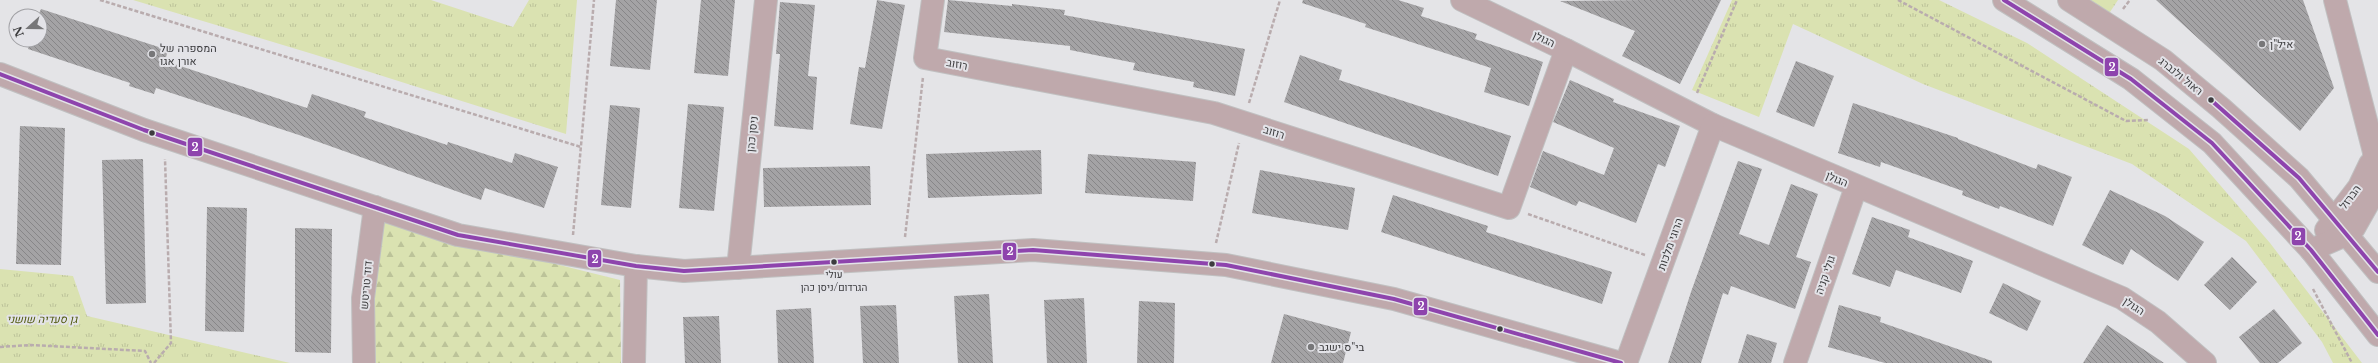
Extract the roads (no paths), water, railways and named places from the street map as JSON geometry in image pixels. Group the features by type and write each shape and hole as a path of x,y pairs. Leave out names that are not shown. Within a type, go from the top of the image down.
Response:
{"street":[{"name":"ניסן כהן","path":"738,268 766,0"},
{"name":"רוזוב","path":"933,0 925,58 1214,113 1509,208 1566,50"},
{"name":"הגולן","path":"1462,0 1566,50 1713,125 1856,187 2122,298 2158,322 2205,363"},
{"path":"2004,0 2131,79 2212,144 2311,250 2378,335"},
{"name":"ראול ולנברג","path":"2069,0 2098,17 2168,65 2299,178 2348,234 2378,272"},
{"name":"הברזל","path":"2311,250 2348,234 2359,222 2371,198 2376,161 2335,0"},
{"path":"0,74 164,136 458,235 636,266 684,271 1033,250 1226,265 1394,299 1621,363"},
{"name":"הרוגי מלכות","path":"1626,363 1713,125"},
{"name":"הברזל","path":"2311,250 2359,187 2376,161"},
{"name":"גולי קניה","path":"1795,363 1856,187"},
{"name":"דוד טריטש","path":"364,363 364,298 375,207"},
{"path":"634,363 636,266"}],"place":[{"name":"איל\"ן","path":"2262,44"},
{"name":"המספרה של אורן אגו","path":"152,54"},
{"name":"עולי הגרדום/ניסן כהן","path":"834,262"},
{"name":"בי\"ס ישגב","path":"1311,347"}],"park label":[{"name":"גן סעדיה שושני","path":"42,319"}]}
